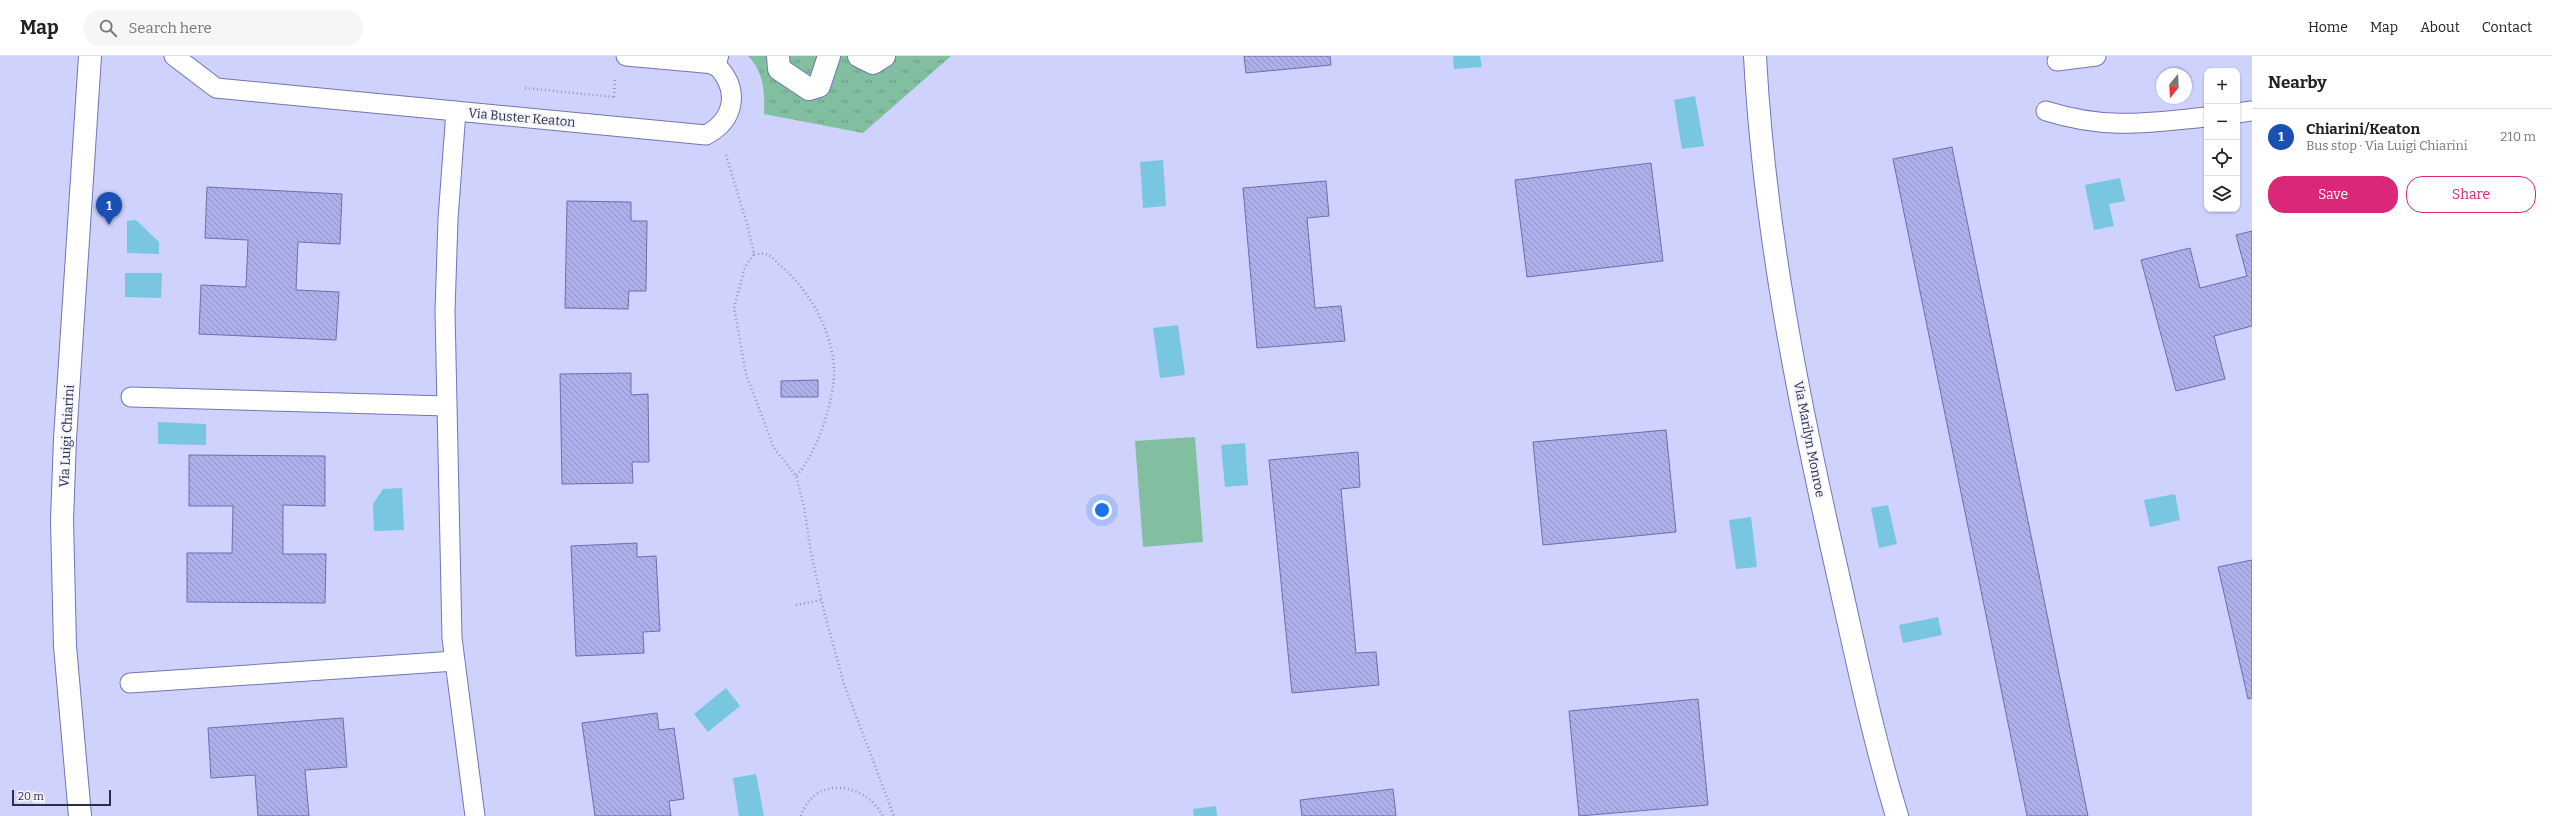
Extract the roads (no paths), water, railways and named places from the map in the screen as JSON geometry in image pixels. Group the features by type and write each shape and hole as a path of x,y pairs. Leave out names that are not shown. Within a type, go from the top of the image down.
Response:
{"street":[{"name":"Via Luigi Chiarini","path":"80,816 65,646 62,520 65,439 90,56"},
{"path":"778,56 779,68 809,89 819,86 829,56"},
{"path":"859,56 873,63 884,56"},
{"name":"Via Marilyn Monroe","path":"1755,56 1763,163 1798,378 1821,498 1856,653 1897,816"}],"lane":[{"name":"Via Buster Keaton","path":"174,56 216,88 706,135 716,130 724,121 732,96 729,81 716,60"},
{"path":"626,56 716,60"},
{"path":"2057,62 2096,56"},
{"path":"456,111 446,264 447,406 452,638 475,816"},
{"path":"2046,111 2070,118 2112,124 2204,117"},
{"path":"2240,113 2252,111"},
{"path":"131,397 447,406"},
{"path":"130,683 455,661"}],"water":[{"path":"1453,56 1480,56 1482,67 1454,69"},
{"path":"1695,96 1704,146 1682,149 1674,100"},
{"path":"1163,160 1166,206 1143,208 1140,162"},
{"path":"2120,178 2125,201 2109,204 2114,226 2094,230 2085,185"},
{"path":"136,220 159,242 159,254 127,253 127,221"},
{"path":"125,273 162,273 161,298 125,297"},
{"path":"1178,325 1185,375 1160,378 1153,328"},
{"path":"158,422 206,424 206,445 158,444"},
{"path":"1245,443 1248,485 1225,487 1221,445"},
{"path":"402,488 404,530 374,531 373,504 383,489"},
{"path":"2175,494 2180,520 2150,527 2144,500"},
{"path":"1888,505 1897,544 1879,548 1871,508"},
{"path":"1751,517 1757,567 1736,569 1729,520"},
{"path":"1938,617 1942,635 1903,643 1899,625"},
{"path":"726,688 740,706 708,732 694,714"},
{"path":"756,774 764,816 739,816 733,778"},
{"path":"1216,806 1217,816 1194,816 1193,809"}],"place":[{"name":"Chiarini/Keaton","path":"109,225"}]}
